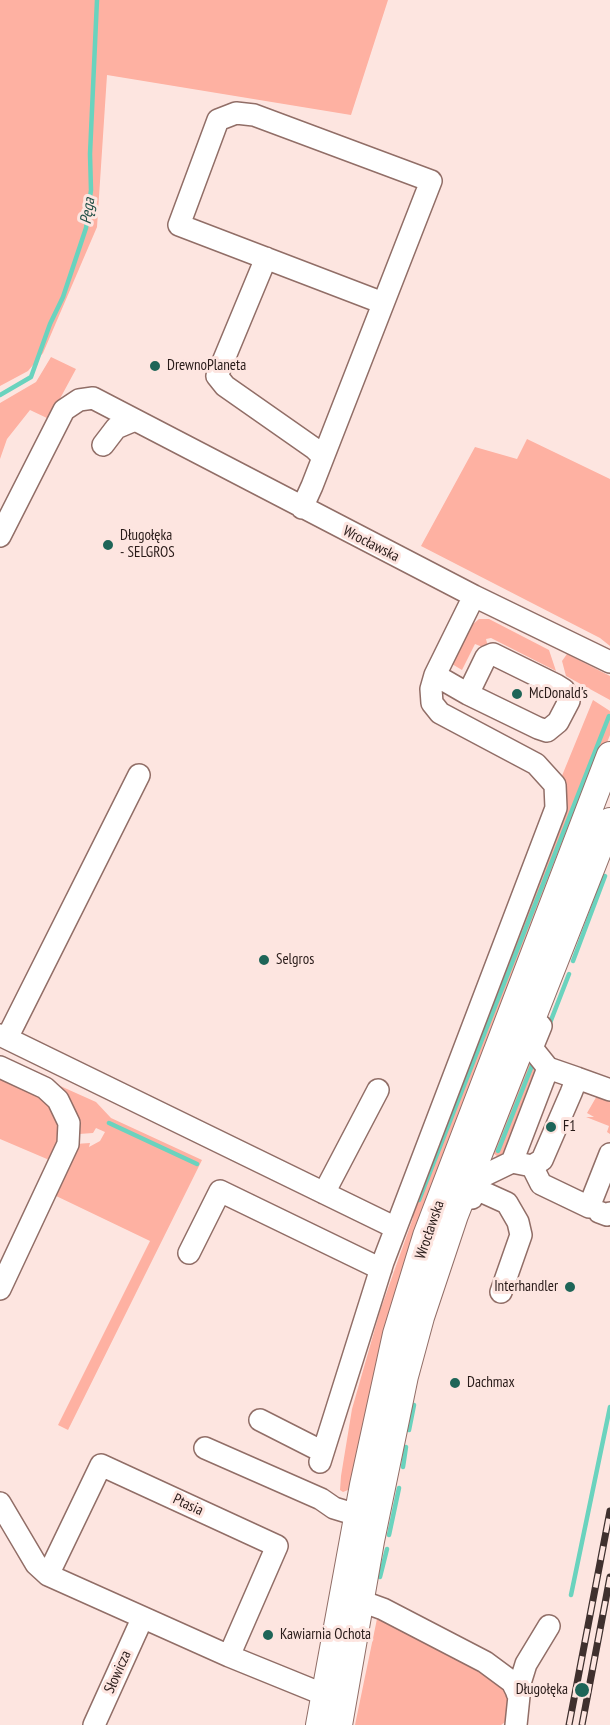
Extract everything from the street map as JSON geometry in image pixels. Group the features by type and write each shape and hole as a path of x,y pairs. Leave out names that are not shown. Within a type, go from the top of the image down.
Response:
{"main road":[{"name":"Wrocławska","path":"319,1725 357,1515 396,1334 426,1236 610,755"},
{"name":"Wrocławska","path":"339,1725 405,1376 421,1317 453,1221 610,821"}],"street":[{"path":"302,508 323,457 431,181 254,114 236,113 218,120 179,225 383,303"},
{"path":"266,258 217,376 225,386 315,448 323,457"},
{"name":"Wrocławska","path":"0,536 68,406 79,400 93,398 474,596 610,662"},
{"path":"104,445 116,428 135,420"},
{"path":"260,1420 322,1457 381,1269 553,818 557,800 555,785 547,774 528,760 440,713 432,703 431,689 435,675 474,596"},
{"path":"468,694 486,657 497,654 564,690 569,701 558,722 542,730 528,760"},
{"path":"435,675 468,694 542,730"},
{"path":"139,775 3,1036 396,1228"},
{"path":"566,937 565,967 532,1048 548,1068 610,1090"},
{"path":"0,1067 45,1088 58,1100 69,1124 68,1144 0,1289"},
{"path":"522,1164 548,1068"},
{"path":"453,1221 466,1212 481,1177 542,1160 577,1078"},
{"path":"324,1193 378,1090"},
{"path":"522,1164 541,1184 599,1211 610,1154"},
{"path":"476,1189 507,1203 518,1222 521,1235 501,1292"},
{"path":"189,1253 220,1191 381,1269"},
{"path":"205,1448 321,1499 334,1508 357,1515"},
{"name":"Ptasia","path":"48,1575 101,1466 277,1546 229,1656"},
{"path":"0,1503 36,1564 48,1575 142,1619 325,1695"},
{"path":"361,1601 485,1662 512,1682 517,1693"},
{"name":"Słowicza","path":"94,1725 142,1619"},
{"path":"516,1725 517,1693 526,1664 549,1626"}],"shaded area":[{"path":"0,0 388,0 351,115 107,75 97,227 43,353 28,371 0,386"},
{"path":"51,357 76,369 49,419 30,410 7,439 0,459 0,403 36,382"},
{"path":"527,439 610,479 610,646 600,638 421,546 475,447 517,459"},
{"path":"479,619 489,619 549,650 556,671 491,638 486,639 488,647 475,644 462,670 452,664 472,625"},
{"path":"567,654 610,676 610,700 566,676 562,661"},
{"path":"593,700 610,711 610,735 533,929 348,1490 343,1492 340,1490 341,1476 352,1409 380,1311 413,1218 410,1209 559,783"},
{"path":"529,1060 538,1070 504,1157 498,1157 491,1151"},
{"path":"0,1074 38,1092 54,1107 62,1137 54,1162 0,1139"},
{"path":"58,1085 96,1102 111,1118 202,1160 68,1430 58,1425 150,1241 52,1194 75,1144 90,1143 89,1147 100,1141 105,1132 96,1128 93,1133 79,1134 75,1131 72,1111"},
{"path":"598,1094 610,1096 610,1134 607,1132 609,1126 586,1117 594,1117 587,1113"},
{"path":"378,1614 496,1677 507,1693 508,1720 501,1725 355,1725"}],"waterway":[{"name":"Pęga","path":"0,395 31,377 50,324 63,297 86,228 91,190 90,154 97,0"},
{"path":"419,1200 609,716"},
{"path":"573,961 605,876"},
{"path":"548,1028 569,974"},
{"path":"498,1151 533,1063"},
{"path":"109,1123 197,1164"},
{"path":"409,1430 414,1405"},
{"path":"571,1595 610,1407"},
{"path":"403,1467 406,1447"},
{"path":"389,1535 399,1488"},
{"path":"380,1577 387,1549"}],"railway":[{"path":"569,1725 610,1511"},
{"path":"582,1725 610,1577"}],"place":[{"name":"DrewnoPlaneta","path":"155,366"},
{"name":"Długołęka - SELGROS","path":"108,545"},
{"name":"McDonald's","path":"517,694"},
{"name":"Selgros","path":"264,960"},
{"name":"F1","path":"551,1127"},
{"name":"Interhandler","path":"570,1287"},
{"name":"Dachmax","path":"455,1383"},
{"name":"Kawiarnia Ochota","path":"268,1635"},
{"name":"Długołęka","path":"582,1690"}]}
